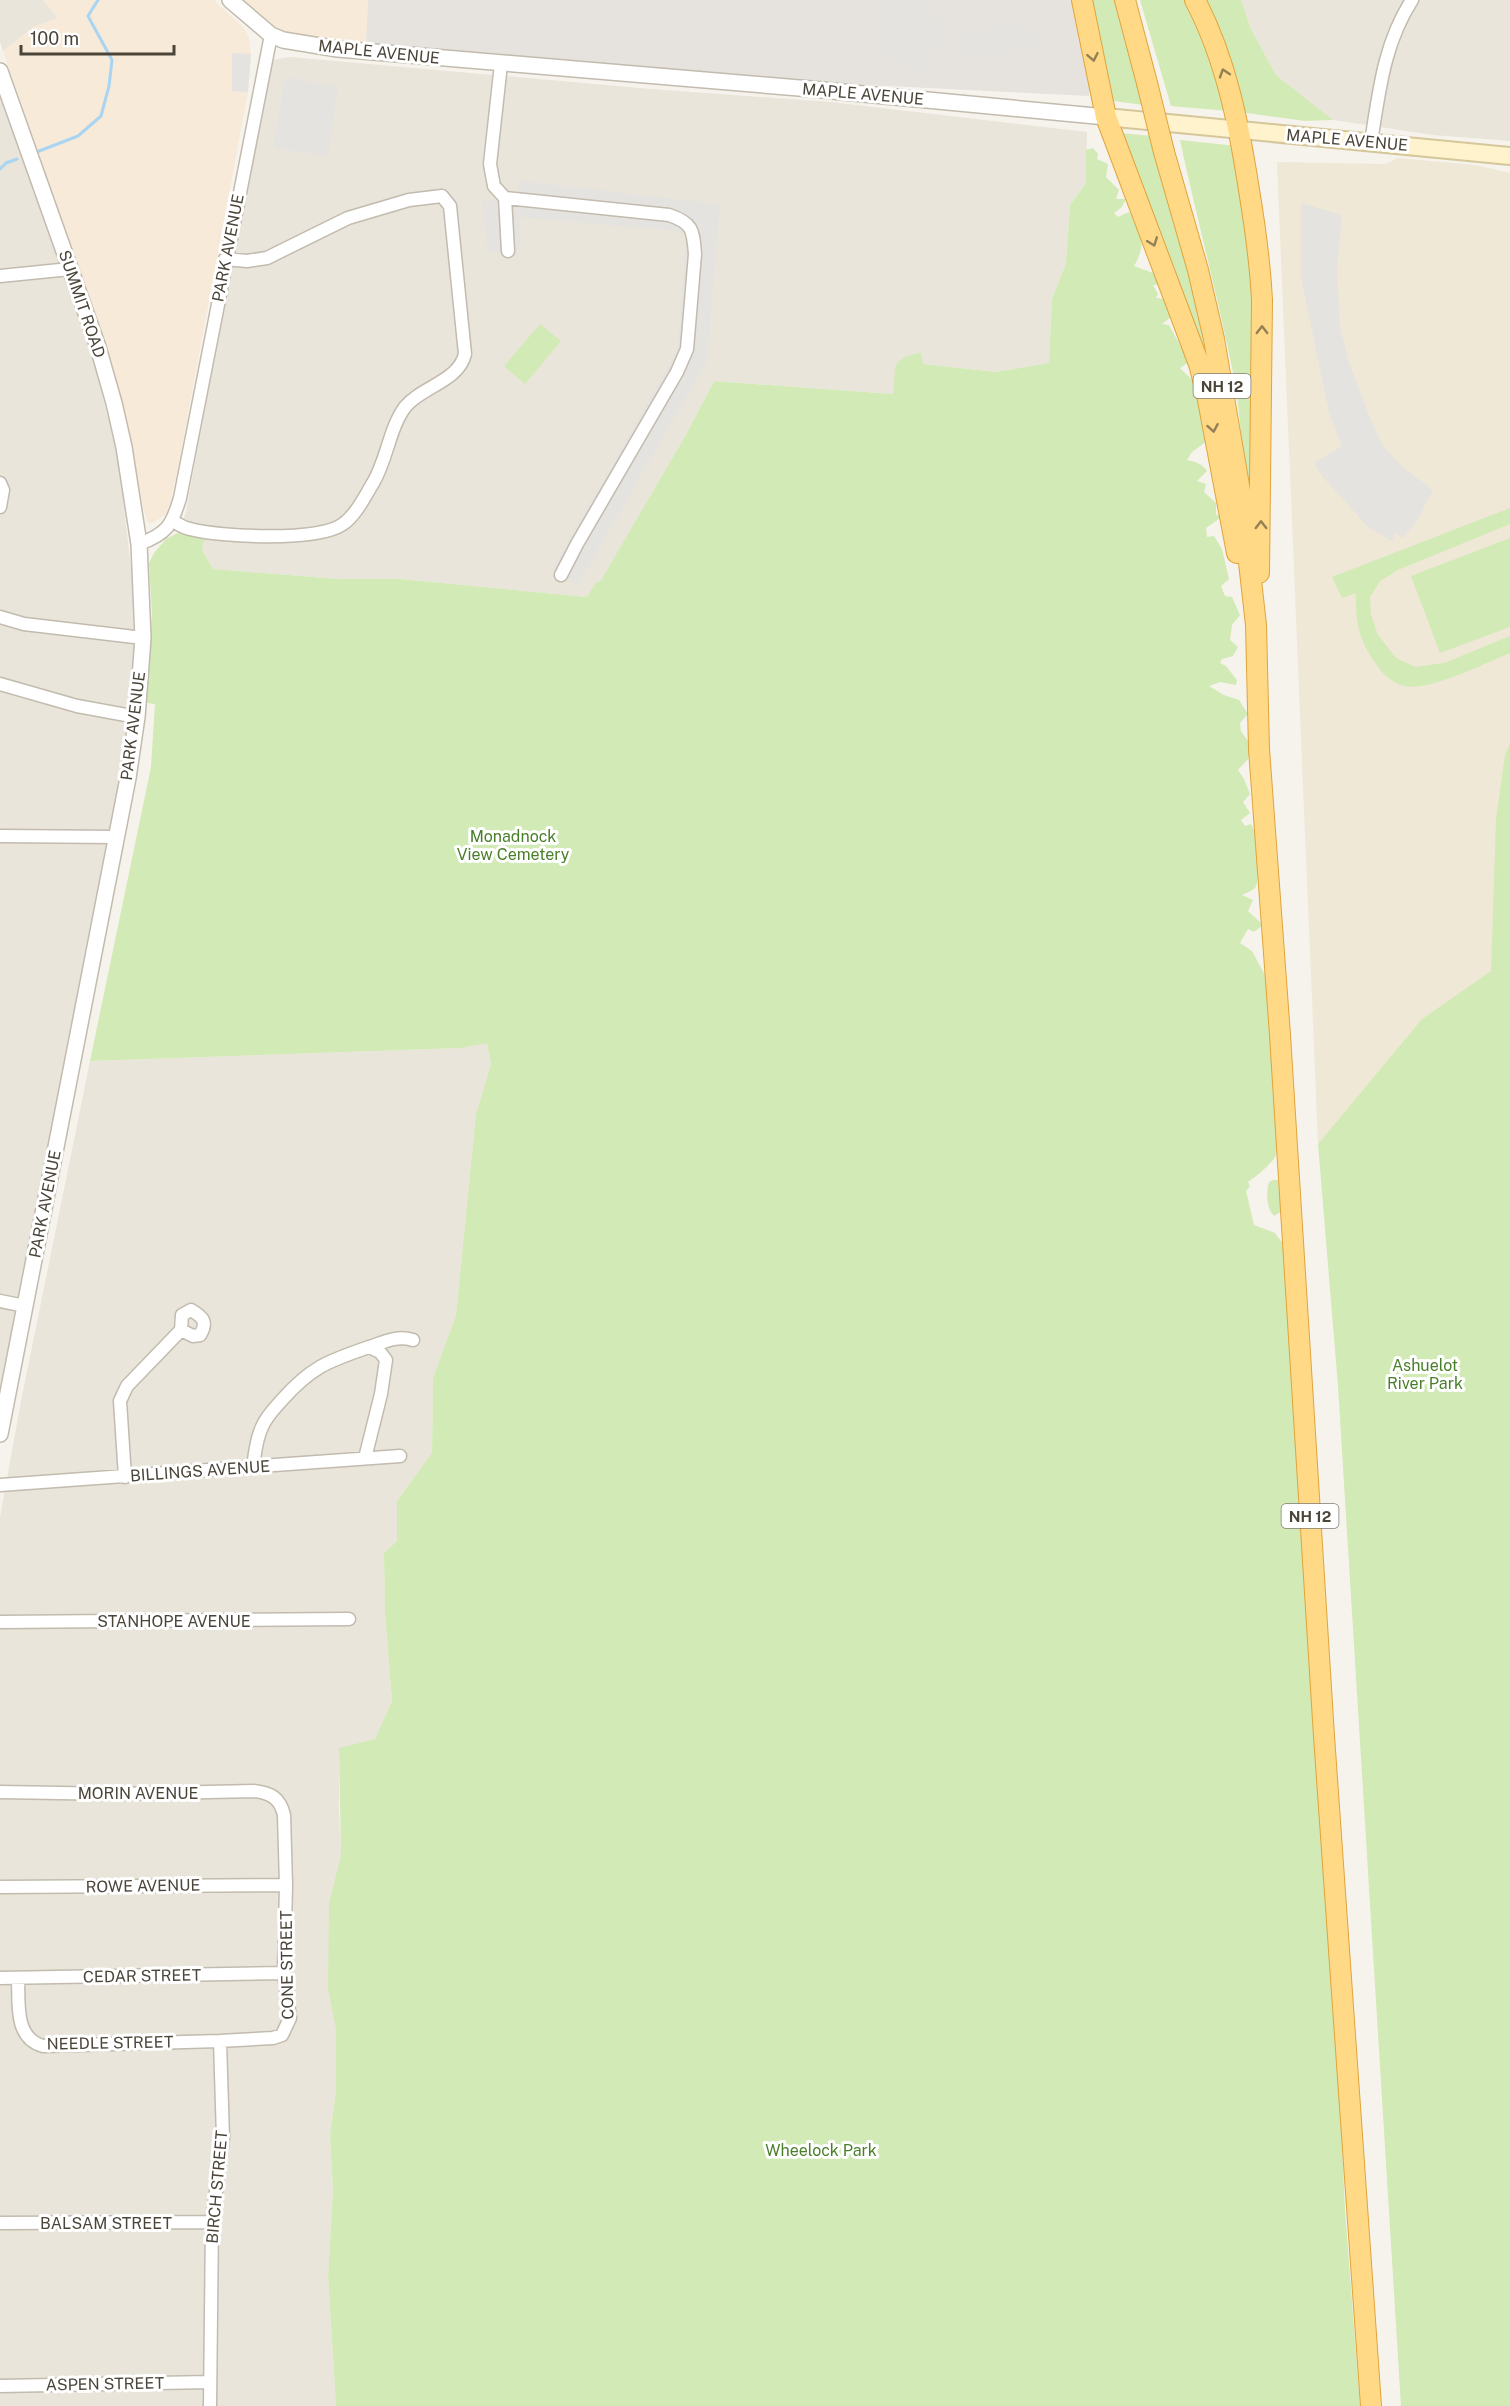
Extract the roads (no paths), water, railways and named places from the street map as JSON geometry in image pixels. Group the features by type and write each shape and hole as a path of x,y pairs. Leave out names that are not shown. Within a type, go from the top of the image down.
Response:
{"highway":[{"path":"1082,0 1106,117 1199,364 1207,395 1230,525 1256,625"},
{"name":"NH 12","path":"1125,0 1164,152 1198,270 1214,339 1241,497 1256,625 1259,749 1371,2406"},
{"path":"1195,0 1216,47 1240,130 1260,262 1262,300 1260,558 1256,625"}],"main road":[{"name":"MAPLE AVENUE","path":"1106,117 1510,156"}],"street":[{"name":"MAPLE AVENUE","path":"230,0 271,35 283,40 339,49 811,89 1106,117"},
{"path":"1371,142 1388,48 1399,21 1412,0"},
{"name":"PARK AVENUE","path":"173,521 180,498 225,259 271,35"},
{"path":"501,64 490,165 494,186 505,198 508,251"},
{"name":"SUMMIT ROAD","path":"0,71 98,347 124,447 139,544"},
{"path":"139,544 165,531 173,521 188,529 275,537 334,529 343,524 359,505 379,472 402,411 418,395 460,367 465,354 450,207 442,196 409,200 348,218 267,258 247,261 225,259"},
{"path":"505,198 669,215 687,224 691,228 694,239 696,254 687,349 677,372 561,575"},
{"path":"0,276 70,269"},
{"path":"0,483 3,490 0,507"},
{"name":"PARK AVENUE","path":"0,1434 117,837 137,717 143,638 139,544"},
{"path":"0,617 24,624 143,638"},
{"path":"0,684 77,706 137,717"},
{"path":"0,836 117,837"},
{"path":"0,1301 25,1305"},
{"path":"125,1477 120,1401 128,1386 181,1330"},
{"path":"253,1467 262,1425 310,1371 346,1353 389,1339 404,1337 413,1340"},
{"path":"364,1458 379,1402 386,1360 380,1352 369,1347"},
{"name":"BILLINGS AVENUE","path":"0,1485 400,1456"},
{"name":"STANHOPE AVENUE","path":"0,1622 349,1619"},
{"name":"MORIN AVENUE","path":"0,1792 118,1794 254,1791 275,1797"},
{"name":"CONE STREET","path":"220,2041 273,2038 282,2035 290,2019 284,1973 286,1885 284,1815 281,1804 275,1797"},
{"name":"ROWE AVENUE","path":"0,1887 286,1885"},
{"name":"CEDAR STREET","path":"0,1978 284,1973"},
{"name":"NEEDLE STREET","path":"18,1978 23,2031 34,2043 43,2046 220,2041"},
{"name":"BIRCH STREET","path":"210,2406 212,2222 223,2138 220,2041"},
{"name":"BALSAM STREET","path":"0,2223 212,2222"},
{"name":"ASPEN STREET","path":"0,2386 210,2382"}],"waterway":[{"path":"34,153 78,136 101,116 109,86 112,60 88,16 98,0"},
{"path":"0,169 6,163 17,159"}],"park label":[{"name":"Monadnock View Cemetery","path":"513,845"},
{"name":"Ashuelot River Park","path":"1425,1374"},
{"name":"Wheelock Park","path":"821,2150"}]}
